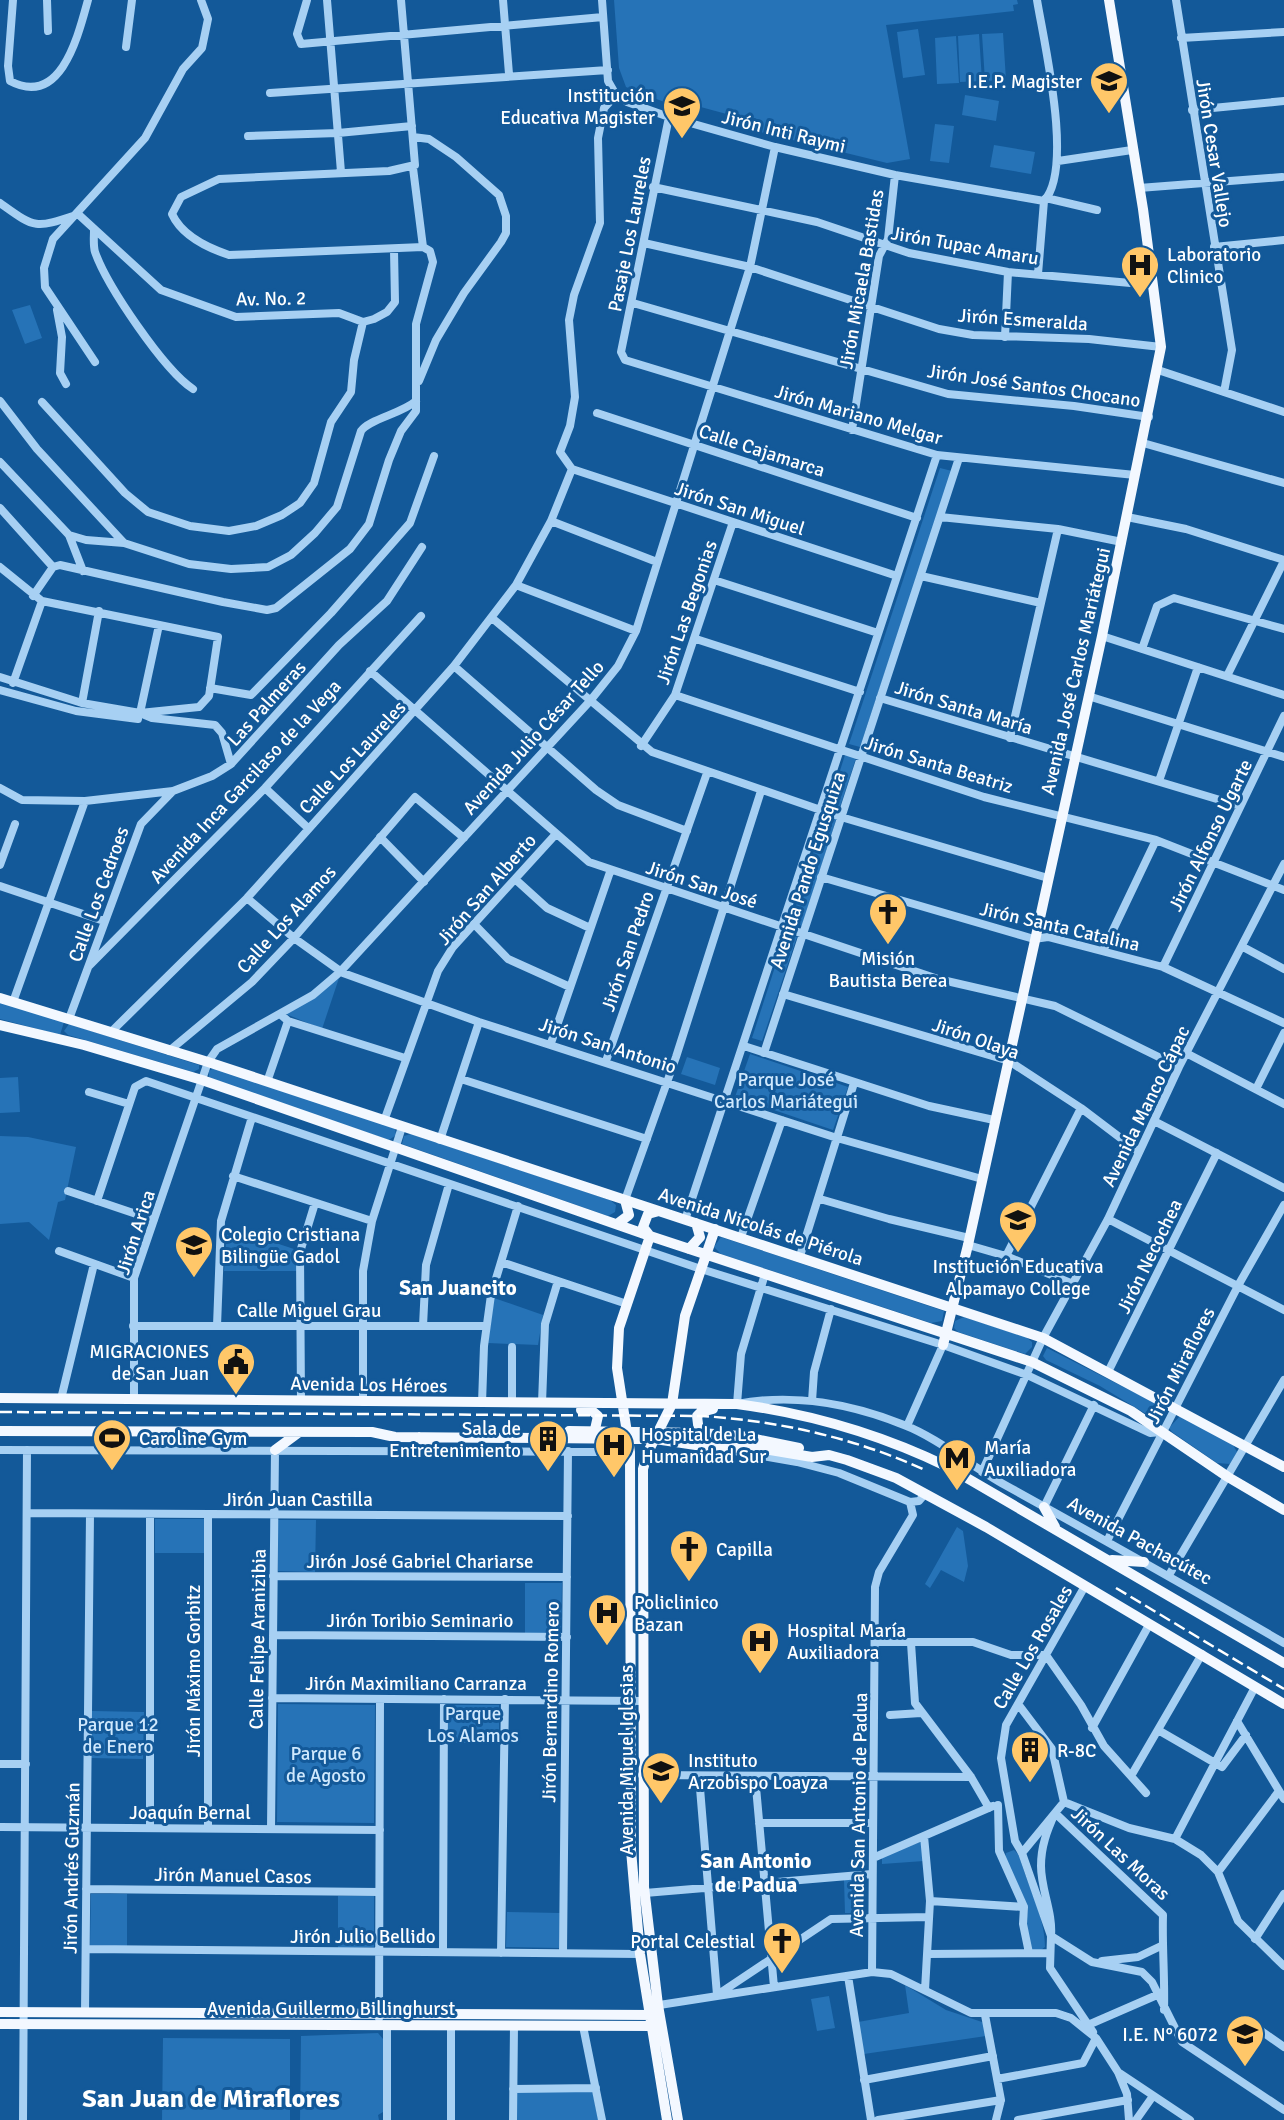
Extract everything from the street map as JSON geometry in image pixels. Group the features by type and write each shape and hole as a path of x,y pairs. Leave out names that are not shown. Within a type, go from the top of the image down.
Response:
{"main road":[{"name":"Avenida José Carlos Mariátegui","path":"943,1345 1023,998 1073,756 1149,417 1161,347 1109,0"},
{"name":"Avenida Nicolás de Piérola","path":"0,998 208,1062 1043,1338 1284,1467"},
{"path":"0,1025 74,1042 202,1080 650,1236 1032,1362 1098,1393 1164,1431 1227,1477 1284,1510"},
{"path":"617,1224 629,1215 625,1200"},
{"name":"Avenida Miguel Iglesias","path":"659,1211 648,1214 644,1220 643,1227 650,1236 620,1328 617,1367 630,1452 630,1836 640,1954 678,2120"},
{"path":"689,1249 700,1237 696,1223"},
{"name":"Avenida Miguel Iglesias","path":"667,2120 645,1893 642,1775 643,1469 669,1404 685,1316 715,1229"},
{"name":"Avenida Los Héroes","path":"0,1398 735,1404 809,1415 849,1426 931,1459"},
{"path":"542,1403 554,1409 595,1411 598,1422 593,1438"},
{"path":"627,1433 630,1413 662,1410 669,1404"},
{"path":"701,1446 697,1429 698,1414 735,1404"},
{"path":"0,1431 569,1431 741,1436 829,1455 896,1478 1284,1704"},
{"path":"372,1432 419,1437 593,1438 627,1433 723,1449 751,1447 812,1457 829,1455"},
{"path":"275,1450 298,1433"},
{"path":"419,1437 433,1451"},
{"name":"Avenida Pachacútec","path":"931,1459 1055,1527 1284,1662"},
{"path":"1044,1507 1055,1527"},
{"path":"630,1513 635,1508 643,1513"},
{"path":"1109,1560 1144,1562"},
{"path":"629,1627 644,1627"},
{"name":"Avenida Guillermo Billinghurst","path":"0,2012 25,2018 382,2022 655,2016"},
{"name":"Avenida Guillermo Billinghurst","path":"0,2024 25,2018 85,2013 451,2026 583,2026 655,2016"}],"street":[{"path":"13,0 8,66 10,81 22,87 48,84 58,75 77,39 88,0"},
{"path":"47,0 48,31"},
{"path":"126,47 132,0"},
{"path":"95,362 45,287 46,261 53,239 145,138 183,69 202,47 208,19 201,0"},
{"path":"307,0 297,34 302,44 603,17"},
{"path":"327,0 341,172"},
{"path":"401,0 423,247"},
{"path":"503,0 509,74"},
{"path":"572,470 560,452 570,426 575,397 569,320 574,295 600,223 598,138 604,108 617,95 611,88 608,70 602,0"},
{"path":"1037,0 1058,138 1058,161 1051,191 1045,200 1038,274"},
{"name":"Jirón Cesar Vallejo","path":"1176,0 1232,349 1224,392"},
{"path":"1181,38 1284,32"},
{"path":"270,93 509,74 608,70"},
{"name":"Jirón Inti Raymi","path":"617,95 669,117 775,147 895,175 1097,210"},
{"path":"1192,110 1284,101"},
{"name":"Pasaje Los Laureles","path":"622,357 653,187 669,117"},
{"path":"248,136 338,133 412,126"},
{"path":"413,138 429,138 456,157 499,195 506,216 506,233 464,293 436,340 418,384"},
{"name":"Avenida Julio César Tello","path":"208,1062 217,1049 313,995 340,972 590,701 618,666 636,631 693,444 732,329 764,210 775,147"},
{"path":"1058,161 1132,150"},
{"path":"33,596 54,567 60,565 267,610 276,608 349,549 369,524 401,431 416,411 416,324 433,262 430,251 423,247 229,255 212,250 183,230 172,214 181,197 219,179 414,165"},
{"name":"Jirón Micaela Bastidas","path":"852,430 879,256 888,239 895,175"},
{"path":"1139,188 1282,177"},
{"name":"Jirón Tupac Amaru","path":"653,187 817,222 884,247 1008,272 1153,285"},
{"path":"0,203 32,225 48,224 78,214"},
{"name":"Av. No. 2","path":"78,214 161,290 224,314 339,313 363,322"},
{"path":"94,230 94,250 141,330 175,375 193,389"},
{"path":"1214,247 1284,240"},
{"name":"Jirón Esmeralda","path":"644,243 750,267 939,329 1005,337 1089,339 1161,347"},
{"path":"42,402 108,476 148,512 190,526 229,531 256,526 282,515 300,503 314,483 331,422 351,392 354,360 363,322 387,312 395,302 394,250"},
{"path":"1005,337 1008,272"},
{"name":"Jirón José Santos Chocano","path":"633,303 732,329 861,371 948,394 1074,406 1149,417"},
{"path":"55,304 62,337 60,373 66,384"},
{"name":"Jirón Mariano Melgar","path":"622,357 937,455 1135,475"},
{"path":"1158,370 1284,412"},
{"path":"0,401 37,449 124,543"},
{"path":"69,535 86,540 124,543 189,564 248,570 268,567 291,555 316,533 337,507 364,426 400,414 416,401"},
{"name":"Calle Cajamarca","path":"597,413 917,518"},
{"path":"1143,443 1284,483"},
{"name":"Avenida Pando Egusquiza","path":"685,1220 937,455"},
{"path":"210,688 244,696 251,695 312,632 386,554 410,523 434,456"},
{"name":"Avenida Pando Egusquiza","path":"764,1053 959,458"},
{"path":"0,462 69,535 83,570"},
{"name":"Jirón San Miguel","path":"572,470 897,576"},
{"name":"Calle Los Laureles","path":"111,1032 247,898 456,668 516,585 551,521 572,470"},
{"path":"0,508 54,567"},
{"path":"940,517 1058,529 1122,542"},
{"path":"1127,517 1186,529 1284,561 1227,676"},
{"path":"551,521 657,562"},
{"name":"Jirón Las Begonias","path":"641,746 675,695 696,639 733,522"},
{"path":"1010,738 1058,529"},
{"name":"Las Palmeras","path":"0,788 22,800 85,801 173,791 212,776 231,764 339,645 387,601 422,547"},
{"path":"0,690 76,711 139,716 199,707 207,702 218,637 42,601 2,573"},
{"path":"920,576 1041,603"},
{"path":"714,580 878,633"},
{"path":"516,585 636,631"},
{"path":"1142,649 1157,606 1174,598 1284,629"},
{"path":"13,683 42,601"},
{"path":"82,703 99,611"},
{"name":"Avenida Inca Garcilaso de la Vega","path":"89,966 265,788 421,616"},
{"path":"492,618 641,746 707,773 841,817 1048,878"},
{"path":"139,716 159,625"},
{"path":"1102,636 1284,695"},
{"path":"696,639 860,692"},
{"path":"1159,781 1198,667"},
{"path":"456,668 596,790 618,805 687,831"},
{"name":"Jirón San José","path":"370,671 589,862 610,872 939,979 1055,1006 1179,1067"},
{"path":"0,677 82,703 139,716 215,725 222,733 231,764"},
{"name":"Jirón Santa Beatriz","path":"675,695 984,797 1156,839 1284,890"},
{"path":"1088,696 1284,757"},
{"name":"Jirón Santa María","path":"880,698 1240,806"},
{"name":"Jirón Alfonso Ugarte","path":"1163,967 1284,716"},
{"name":"Jirón San Pedro","path":"606,1061 707,773"},
{"path":"265,788 308,828"},
{"name":"Calle Los Cedroes","path":"69,1019 141,824 173,791"},
{"path":"625,1200 668,1081 761,791"},
{"name":"Calle Los Alamos","path":"169,1051 251,982 294,938 415,797 464,838"},
{"path":"13,1002 85,801"},
{"path":"0,865 15,824"},
{"name":"Jirón San Alberto","path":"384,1121 438,971 453,947 555,835"},
{"path":"380,838 424,882"},
{"path":"1103,951 1156,839"},
{"name":"Avenida Manco Cápac","path":"982,1472 1043,1338 1108,1219 1179,1067 1284,864"},
{"path":"576,970 610,872"},
{"path":"551,1043 610,872"},
{"name":"Jirón Santa Catalina","path":"821,877 1034,939 1048,937 1163,967 1284,1023"},
{"path":"515,878 547,908 590,928"},
{"path":"0,886 104,920"},
{"name":"Jirón San Antonio","path":"247,898 340,972 479,1021 837,1138 982,1179"},
{"path":"474,924 508,959 570,987"},
{"path":"1243,947 1284,969"},
{"name":"Jirón Olaya","path":"783,994 1009,1061 1081,1108 1139,1152"},
{"path":"281,1014 288,1021 405,1058"},
{"path":"267,1082 288,1021"},
{"path":"440,1140 479,1021"},
{"path":"1255,1089 1284,1033"},
{"path":"744,1046 929,1106 994,1120"},
{"path":"1186,1053 1284,1104"},
{"path":"202,1080 208,1062"},
{"path":"461,1079 647,1139"},
{"name":"Jirón Arica","path":"134,1400 134,1278 202,1080"},
{"path":"97,1201 135,1087 146,1081 701,1269 943,1345 1027,1375 1150,1433 1164,1431"},
{"path":"800,1256 820,1199 854,1083"},
{"path":"89,1092 129,1104"},
{"path":"1006,1256 1081,1108"},
{"path":"217,1326 220,1226 252,1117"},
{"path":"741,1237 782,1120"},
{"path":"1154,1121 1284,1188"},
{"path":"363,1402 363,1271 372,1221 402,1127"},
{"name":"Jirón Necochea","path":"1108,1372 1217,1153"},
{"path":"233,1177 372,1221"},
{"path":"423,1326 426,1265 449,1184"},
{"path":"68,1191 154,1220"},
{"path":"820,1199 969,1241 1073,1283"},
{"path":"301,1401 300,1252 315,1203"},
{"name":"Jirón Miraflores","path":"1107,1541 1239,1284 1284,1205"},
{"path":"482,1403 486,1326 518,1206"},
{"path":"1108,1219 1171,1248 1284,1310"},
{"path":"59,1251 134,1278"},
{"path":"501,1262 627,1304"},
{"path":"61,1399 94,1264"},
{"path":"735,1404 741,1354 765,1274"},
{"path":"542,1403 545,1324 558,1281"},
{"path":"813,1401 814,1372 831,1309"},
{"name":"Calle Miguel Grau","path":"132,1326 486,1326"},
{"path":"907,1426 943,1345"},
{"path":"512,1347 512,1403"},
{"path":"1169,1575 1284,1380"},
{"name":"Avenida Los Héroes","path":"735,1404 770,1399 813,1401 856,1409 907,1426"},
{"path":"1044,1507 1094,1405"},
{"name":"Avenida Pachacútec","path":"907,1426 982,1472 1169,1575 1284,1643"},
{"path":"723,1449 797,1461 839,1473 910,1502 919,1501 926,1494"},
{"path":"0,1450 630,1452"},
{"path":"23,2120 27,1450"},
{"name":"Calle Felipe Aranizibia","path":"271,1829 275,1450"},
{"name":"Jirón Bernardino Romero","path":"564,1953 568,1451"},
{"name":"Avenida San Antonio de Padua","path":"872,1972 876,1577 913,1515 910,1502"},
{"name":"Jirón Juan Castilla","path":"27,1513 568,1516"},
{"name":"Jirón Andrés Guzmán","path":"85,2013 90,1514"},
{"path":"150,1514 150,1828"},
{"name":"Jirón Máximo Gorbitz","path":"208,1514 208,1828"},
{"name":"Jirón José Gabriel Chariarse","path":"273,1576 567,1577"},
{"name":"Calle Los Rosales","path":"1085,1586 1006,1725 1000,1758 1010,1801 1015,1841 1022,1853 1051,1936 1050,1968 1118,2072"},
{"path":"1092,1728 1149,1625"},
{"name":"Jirón Toribio Seminario","path":"273,1634 567,1637"},
{"path":"875,1642 973,1642 1011,1654 1046,1656 1081,1704 1092,1728 1146,1793"},
{"path":"911,1643 912,1693 921,1713 971,1777 989,1808"},
{"path":"1131,1776 1202,1654"},
{"path":"1175,1839 1255,1687"},
{"name":"Jirón Maximiliano Carranza","path":"272,1698 643,1701"},
{"path":"380,1699 379,1952 387,2120"},
{"path":"443,1699 443,1952"},
{"path":"501,1952 505,1699"},
{"path":"1018,1704 1052,1749 1064,1802"},
{"path":"891,1715 921,1713"},
{"path":"1219,1872 1281,1795 1237,1721"},
{"path":"1158,1730 1222,1767 1246,1735"},
{"path":"0,1764 26,1764"},
{"path":"642,1775 971,1777"},
{"path":"699,1776 717,1995"},
{"path":"755,1776 774,1987"},
{"path":"873,1858 1010,1801"},
{"path":"1022,1853 1064,1802"},
{"path":"1064,1802 1129,1828 1175,1839 1219,1872 1238,1921 1284,1966"},
{"path":"998,1805 999,1851 1024,1907 1023,1924 1029,1953"},
{"path":"1055,1813 1043,1840 1041,1868 1052,1923 1051,1936 1092,1962 1142,1972 1152,1982 1182,2042 1284,2111 1279,2120"},
{"name":"Jirón Las Moras","path":"1055,1813 1163,1915 1161,1947 1166,1979 1164,2010"},
{"path":"759,1823 873,1824"},
{"name":"Joaquín Bernal","path":"0,1827 380,1830"},
{"path":"924,1836 930,1900 925,1990"},
{"path":"645,1893 872,1874"},
{"name":"Jirón Manuel Casos","path":"86,1889 379,1892"},
{"path":"1255,1939 1284,1894"},
{"path":"930,1900 1024,1907"},
{"path":"717,1995 831,1919 872,1916 929,1917"},
{"path":"1092,1962 1138,1957 1161,1947"},
{"name":"Jirón Julio Bellido","path":"86,1949 640,1954"},
{"path":"928,1954 1049,1953"},
{"path":"655,2016 717,1995 872,1972 891,1974 971,2013 1056,2013 1071,2018 1096,2038 1083,2063 997,2079"},
{"path":"848,1976 871,2120"},
{"path":"1088,2025 1157,1995"},
{"path":"985,2015 1001,2100 996,2120"},
{"path":"1250,2023 1284,2047"},
{"path":"451,2026 451,2120"},
{"path":"513,2120 514,2026"},
{"path":"583,2026 602,2120"},
{"path":"864,2080 993,2056"},
{"path":"1118,2072 1190,2120"},
{"path":"1118,2072 1128,2100 1129,2120"},
{"path":"513,2089 596,2088"},
{"path":"1136,2120 1153,2096"},
{"path":"878,2120 1001,2100"},
{"path":"1018,2120 1128,2100"}],"green space":[{"path":"614,0 1017,0 1018,4 1013,5 1014,11 886,25 910,159 887,163 748,129 745,119 697,106 687,111 626,87 619,68"},
{"path":"918,29 925,75 903,78 897,32"},
{"path":"1003,33 1006,80 985,81 982,34"},
{"path":"979,34 982,81 960,82 958,36"},
{"path":"956,36 959,83 937,84 935,38"},
{"path":"965,95 999,101 996,121 962,115"},
{"path":"935,124 954,126 949,163 930,161"},
{"path":"994,145 1035,152 1031,174 990,167"},
{"path":"30,305 42,338 25,344 12,310"},
{"path":"940,468 952,471 860,747 849,744"},
{"path":"845,755 856,758 840,807 829,805"},
{"path":"826,814 837,817 802,926 791,921"},
{"path":"786,933 797,937 762,1041 752,1038"},
{"path":"340,975 322,1029 286,1014"},
{"path":"0,1001 64,1022 60,1035 0,1019"},
{"path":"69,1024 199,1065 199,1069 193,1072 68,1035 64,1031"},
{"name":"Parque José Carlos Mariátegui","path":"750,1054 848,1087 833,1130 735,1097"},
{"path":"687,1057 720,1068 715,1085 681,1074"},
{"path":"214,1068 395,1128 396,1135 389,1140 209,1079 209,1071"},
{"path":"18,1077 20,1112 0,1113 0,1078"},
{"path":"411,1134 610,1200 616,1205 615,1212 608,1216 402,1144 404,1136"},
{"path":"0,1136 28,1137 76,1147 65,1200 58,1202 49,1240 29,1222 0,1224"},
{"path":"227,1227 297,1250 297,1271 224,1271"},
{"path":"721,1237 944,1311 942,1321 931,1323 721,1254 714,1247"},
{"path":"494,1298 543,1315 538,1345 488,1343"},
{"path":"964,1317 1026,1337 1032,1342 1032,1347 1025,1354 958,1332 954,1328 955,1321"},
{"path":"1047,1348 1161,1406 1166,1414 1156,1420 1100,1386 1046,1360 1043,1356"},
{"path":"1180,1416 1232,1443 1237,1452 1230,1464 1217,1463 1172,1432 1169,1428"},
{"path":"155,1519 204,1519 204,1553 155,1553"},
{"path":"278,1520 316,1520 315,1572 278,1571"},
{"path":"957,1527 963,1531 968,1566 964,1582 941,1570 930,1588 925,1584"},
{"path":"525,1583 562,1583 561,1634 525,1634"},
{"name":"Parque 6 de Agosto","path":"278,1704 375,1705 374,1823 277,1822"},
{"name":"Parque Los Alamos","path":"448,1705 499,1705 499,1743 447,1743"},
{"name":"Parque 12 de Enero","path":"92,1711 144,1712 143,1759 91,1758"},
{"path":"923,1841 924,1861 882,1864 882,1856"},
{"path":"1014,1850 1019,1855 1042,1923 1045,1947 1041,1950 1031,1950 1025,1927 1028,1910 1005,1858 1006,1853"},
{"path":"844,1880 863,1880 864,1913 845,1913"},
{"path":"91,1894 127,1894 127,1946 90,1946"},
{"path":"338,1896 374,1896 374,1947 338,1948"},
{"path":"507,1912 560,1913 559,1948 506,1947"},
{"path":"905,1985 946,2010 985,2023 986,2036 864,2054 858,2022 909,2013"},
{"path":"829,1996 835,2028 817,2031 811,1999"},
{"path":"378,2033 383,2039 383,2112 378,2115 379,2120 300,2120 301,2036"},
{"path":"163,2038 290,2039 290,2120 162,2120"},
{"path":"592,2089 598,2120 515,2120 516,2091"}],"railway":[{"path":"0,1412 702,1416 760,1422 817,1433 873,1449 927,1471"},
{"path":"1116,1588 1284,1689"}],"place":[{"name":"I.E.P. Magister","path":"1109,115"},
{"name":"Institución Educativa Magister","path":"682,140"},
{"name":"Laboratorio Clinico","path":"1140,299"},
{"name":"Misión Bautista Berea","path":"888,946"},
{"name":"Institución Educativa Alpamayo College","path":"1018,1254"},
{"name":"Colegio Cristiana Bilingüe Gadol","path":"194,1279"},
{"name":"MIGRACIONES de San Juan","path":"236,1396"},
{"name":"Caroline Gym","path":"112,1472"},
{"name":"Sala de Entretenimiento","path":"548,1473"},
{"name":"Hospital de La Humanidad Sur","path":"614,1479"},
{"name":"María Auxiliadora","path":"957,1492"},
{"name":"Capilla","path":"689,1583"},
{"name":"Policlinico Bazan","path":"607,1647"},
{"name":"Hospital María Auxiliadora","path":"760,1675"},
{"name":"R-8C","path":"1030,1784"},
{"name":"Instituto Arzobispo Loayza","path":"661,1805"},
{"name":"Portal Celestial","path":"782,1975"},
{"name":"I.E. N° 6072","path":"1245,2068"}],"district":[{"name":"San Juancito","path":"458,1288"},
{"name":"San Antonio de Padua","path":"756,1873"},
{"name":"San Juan de Miraflores","path":"211,2098"}]}
